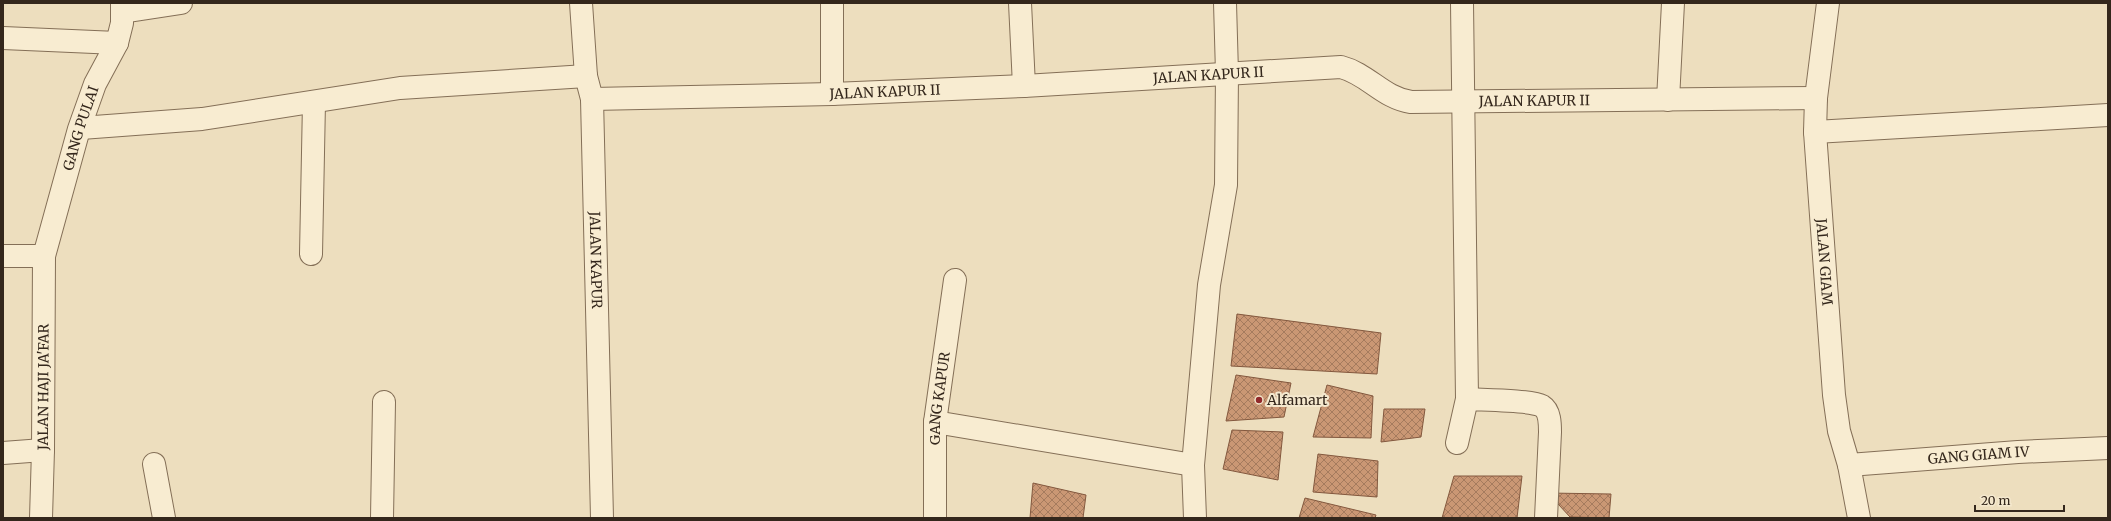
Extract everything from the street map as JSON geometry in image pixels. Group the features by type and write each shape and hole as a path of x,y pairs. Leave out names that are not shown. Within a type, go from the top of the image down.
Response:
{"street":[{"path":"122,7 181,3"},
{"name":"JALAN KAPUR","path":"581,3 586,76 592,99 602,518"},
{"path":"832,3 832,94"},
{"path":"1020,3 1024,86"},
{"path":"1195,518 1193,465 1208,285 1226,185 1227,73 1225,3"},
{"path":"1457,442 1467,399 1462,3"},
{"path":"1668,100 1673,3"},
{"name":"JALAN GIAM","path":"1828,3 1816,98 1815,132 1834,395 1840,431 1849,465 1859,518"},
{"name":"GANG PULAI","path":"44,256 95,84 117,43 122,23 122,7"},
{"path":"3,38 117,43"},
{"name":"JALAN KAPUR II","path":"592,99 832,94 1024,86 1341,67 1358,73 1385,93 1400,100 1464,102 1816,98"},
{"path":"81,128 202,119 400,88 586,76"},
{"path":"311,254 314,102"},
{"path":"1815,132 2108,115"},
{"path":"3,256 44,256"},
{"name":"JALAN HAJI JA'FAR","path":"41,518 43,450 44,256"},
{"name":"GANG KAPUR","path":"934,518 936,422 956,280"},
{"path":"1467,399 1521,403 1541,406 1546,410 1550,428 1546,518"},
{"path":"382,518 384,402"},
{"path":"936,422 1193,465"},
{"name":"GANG GIAM IV","path":"1849,465 2018,452 2108,448"},
{"path":"3,453 43,450"},
{"path":"154,464 164,518"}],"building":[{"path":"1237,314 1381,333 1377,374 1231,366"},
{"name":"Alfamart","path":"1236,375 1291,383 1284,417 1226,421"},
{"path":"1327,385 1373,396 1371,438 1313,437"},
{"path":"1384,409 1425,409 1421,437 1381,442"},
{"path":"1232,430 1283,432 1278,480 1223,469"},
{"path":"1318,454 1378,461 1377,497 1313,492"},
{"path":"1454,476 1522,476 1517,518 1442,518"},
{"path":"1033,483 1086,495 1083,518 1030,518"},
{"path":"1548,493 1611,494 1609,518 1570,517"},
{"path":"1305,498 1376,515 1375,518 1299,518"}],"place":[{"name":"Alfamart","path":"1259,400"}]}
